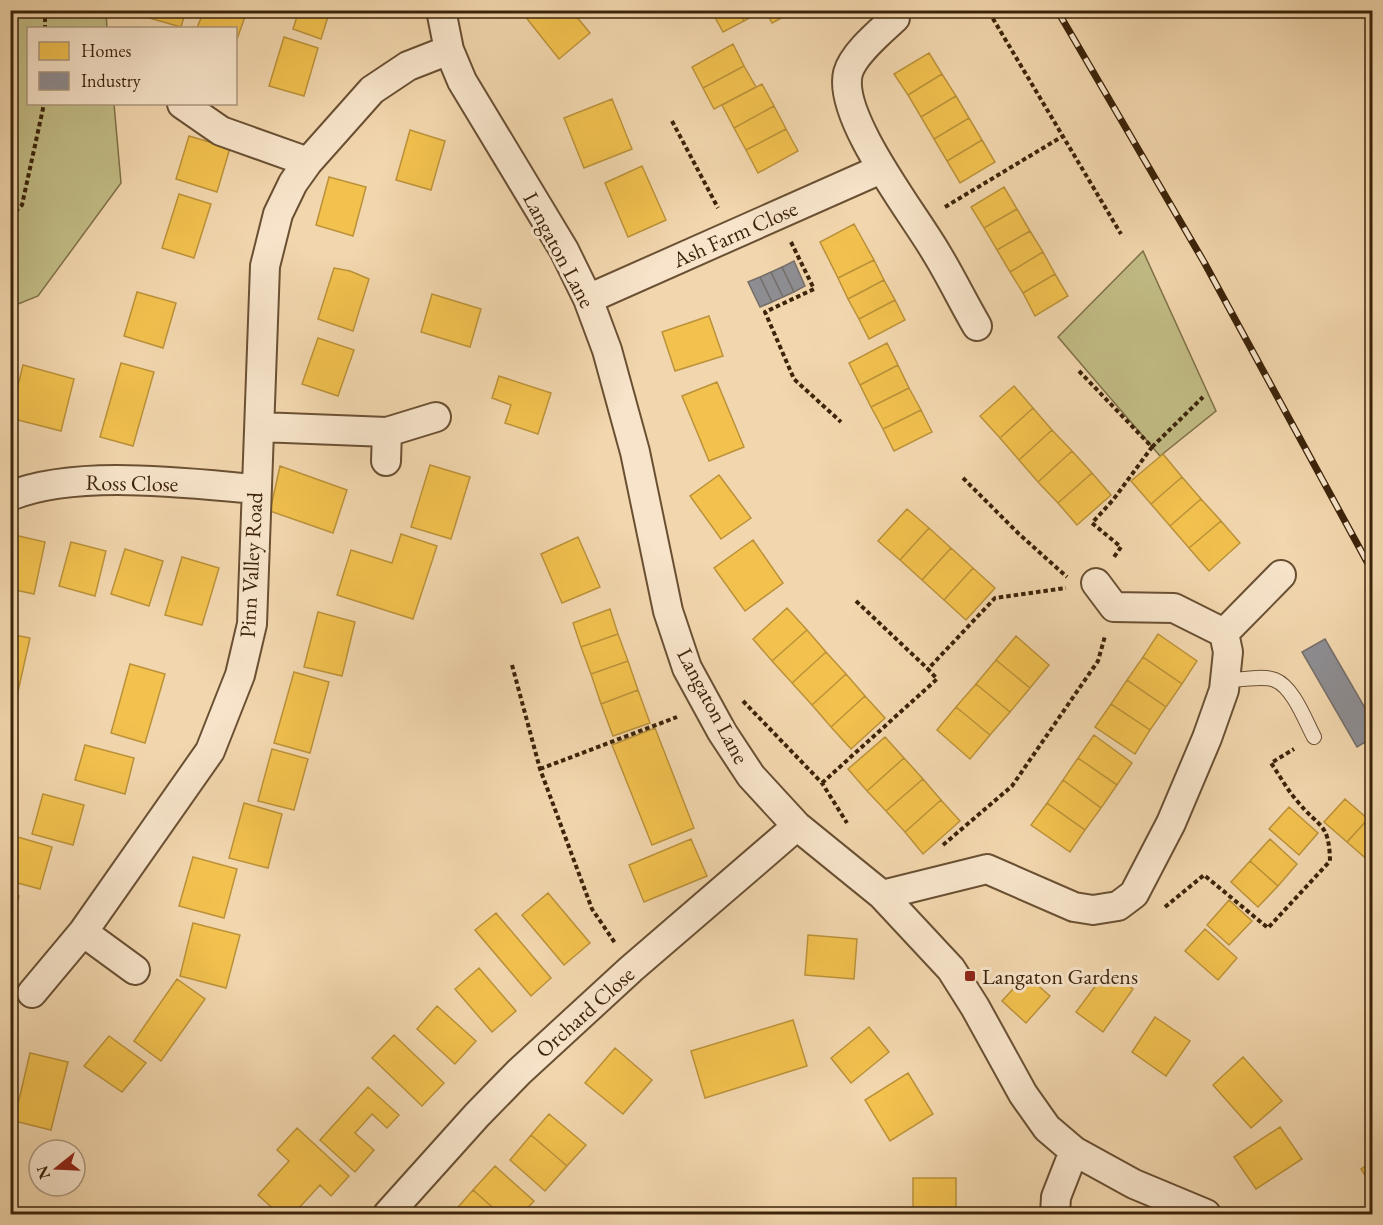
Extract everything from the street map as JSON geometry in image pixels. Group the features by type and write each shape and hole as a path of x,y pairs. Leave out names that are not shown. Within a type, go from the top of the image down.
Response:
{"street":[{"name":"Langaton Lane","path":"441,10 449,50 462,81 564,250 588,299 607,350 635,452 668,611 687,668 722,732 751,776 797,826 882,895 951,969 975,1007 1023,1095 1047,1128 1074,1151 1134,1184 1206,1215"},
{"path":"897,14 857,57 848,71 847,86 860,129 881,169 938,255 976,326"},
{"name":"Pinn Valley Road","path":"32,993 83,932 210,751 240,675 252,624 265,266 278,214 293,183 308,162 372,90 408,66 449,50"},
{"path":"183,105 221,131 308,162"},
{"name":"Ash Farm Close","path":"588,299 881,169"},
{"path":"260,427 387,432 436,417"},
{"path":"386,461 387,432"},
{"name":"Ross Close","path":"10,496 47,485 75,482 164,482 256,489"},
{"path":"1224,633 1281,575"},
{"path":"1087,584 1114,607 1174,608 1224,633"},
{"path":"882,895 987,869 1074,907 1094,910 1118,906 1134,894 1171,823 1207,738 1224,690 1228,652 1224,633"},
{"name":"Orchard Close","path":"388,1215 477,1115 519,1072 631,969 797,826"},
{"path":"83,932 135,970"},
{"path":"1055,1215 1056,1197 1074,1151"}],"lane":[{"path":"1224,681 1275,679 1288,689 1314,737"}],"path":[{"path":"45,10 45,27"},
{"path":"989,12 1121,234"},
{"path":"10,217 22,205 44,105"},
{"path":"672,122 732,235"},
{"path":"918,224 1063,136"},
{"path":"778,215 813,290 765,312 794,379 841,423"},
{"path":"1079,371 1152,447"},
{"path":"928,669 995,598 1087,584 1121,547 1092,523 1113,500 1152,447 1203,398"},
{"path":"963,478 1018,533 1087,584"},
{"path":"822,783 937,679 856,602"},
{"path":"939,849 1012,786 1098,662 1114,607"},
{"path":"512,665 540,768 592,909 631,969"},
{"path":"739,696 822,783 853,833"},
{"path":"540,768 708,705"},
{"path":"1162,910 1204,875 1268,928 1330,861 1330,842 1324,827 1298,802 1271,763 1314,737"}],"shaded area":[{"path":"11,10 106,11 107,27 27,27 27,105 114,105 121,183 38,296 11,307"},
{"path":"1143,251 1216,411 1160,456 1058,337"}],"building: Homes":[{"path":"136,10 186,10 181,27 135,14"},
{"path":"204,10 247,11 237,39 237,27 197,27"},
{"path":"299,10 330,10 321,39 293,29"},
{"path":"520,10 571,10 590,33 559,59"},
{"path":"711,10 738,10 744,21 723,32"},
{"path":"738,10 764,10 744,21"},
{"path":"765,10 792,10 793,12 772,23"},
{"path":"284,37 318,48 304,96 269,86"},
{"path":"733,44 744,66 703,88 692,67"},
{"path":"929,53 942,74 908,95 894,74"},
{"path":"744,66 756,87 714,109 703,88"},
{"path":"942,74 956,96 921,117 908,95"},
{"path":"762,84 774,106 734,128 722,105"},
{"path":"956,96 969,118 934,139 921,117"},
{"path":"612,99 632,149 584,168 564,118"},
{"path":"774,106 786,129 746,150 734,128"},
{"path":"969,118 982,140 947,161 934,139"},
{"path":"786,129 798,151 758,173 746,150"},
{"path":"410,130 445,141 431,190 396,180"},
{"path":"189,136 230,148 217,192 176,179"},
{"path":"982,140 995,162 960,183 947,161"},
{"path":"642,166 666,220 628,237 605,183"},
{"path":"329,177 366,187 353,236 316,225"},
{"path":"1004,187 1017,209 984,228 971,207"},
{"path":"179,194 211,204 194,258 162,248"},
{"path":"1017,209 1030,231 997,250 984,228"},
{"path":"854,224 874,260 838,278 820,242"},
{"path":"1030,231 1043,252 1010,272 997,250"},
{"path":"1043,252 1055,274 1023,293 1010,272"},
{"path":"874,260 884,280 848,299 838,278"},
{"path":"334,268 350,271 369,279 353,331 318,319"},
{"path":"1055,274 1068,296 1035,316 1023,293"},
{"path":"884,280 895,300 859,319 848,299"},
{"path":"137,292 176,303 163,348 124,336"},
{"path":"432,294 481,309 470,347 421,332"},
{"path":"895,300 905,320 869,339 859,319"},
{"path":"709,316 723,356 675,371 662,332"},
{"path":"318,338 354,350 338,396 302,384"},
{"path":"887,343 898,365 860,385 849,363"},
{"path":"121,363 154,372 133,446 100,437"},
{"path":"23,365 74,379 61,431 10,418"},
{"path":"898,365 909,388 871,407 860,385"},
{"path":"499,376 551,393 538,434 505,423 511,405 492,398"},
{"path":"717,382 744,447 709,461 682,396"},
{"path":"1014,386 1033,408 1000,438 980,416"},
{"path":"909,388 921,410 883,429 871,407"},
{"path":"1033,408 1052,430 1019,460 1000,438"},
{"path":"921,410 932,432 894,451 883,429"},
{"path":"1052,430 1072,451 1038,482 1019,460"},
{"path":"1072,451 1092,473 1058,503 1038,482"},
{"path":"1163,454 1182,477 1151,504 1131,481"},
{"path":"430,465 470,477 451,539 411,527"},
{"path":"280,466 347,490 333,533 270,511"},
{"path":"1092,473 1111,495 1077,525 1058,503"},
{"path":"719,475 751,518 721,539 690,496"},
{"path":"1182,477 1201,499 1170,526 1151,504"},
{"path":"1201,499 1221,521 1189,548 1170,526"},
{"path":"907,509 929,528 900,560 878,541"},
{"path":"1221,521 1240,543 1209,571 1189,548"},
{"path":"929,528 951,548 922,580 900,560"},
{"path":"10,534 45,542 34,594 10,589"},
{"path":"401,534 437,546 413,619 337,595 351,550 392,563"},
{"path":"578,537 600,587 562,603 541,554"},
{"path":"753,540 783,583 745,611 714,568"},
{"path":"71,542 106,551 95,596 59,586"},
{"path":"951,548 973,568 944,600 922,580"},
{"path":"125,549 163,561 149,606 111,594"},
{"path":"182,557 219,568 202,625 165,615"},
{"path":"973,568 995,588 966,620 944,600"},
{"path":"787,608 807,630 772,661 753,639"},
{"path":"610,609 618,634 581,647 573,623"},
{"path":"318,612 355,622 342,676 304,667"},
{"path":"807,630 826,652 792,683 772,661"},
{"path":"10,634 30,638 17,696 10,695"},
{"path":"618,634 628,661 591,674 581,647"},
{"path":"1158,634 1197,661 1182,684 1143,657"},
{"path":"1016,636 1049,665 1030,688 996,660"},
{"path":"826,652 846,674 812,705 792,683"},
{"path":"1143,657 1182,684 1166,707 1127,680"},
{"path":"996,660 1030,688 1010,712 976,684"},
{"path":"628,661 638,690 601,704 591,674"},
{"path":"130,664 165,674 145,743 111,733"},
{"path":"294,672 329,682 310,753 274,743"},
{"path":"846,674 865,696 831,727 812,705"},
{"path":"1127,680 1166,707 1150,730 1111,704"},
{"path":"976,684 1010,712 990,735 956,707"},
{"path":"638,690 650,723 613,736 601,704"},
{"path":"865,696 885,718 851,749 831,727"},
{"path":"1111,704 1150,730 1135,754 1095,727"},
{"path":"956,707 990,735 970,759 937,730"},
{"path":"655,728 694,828 652,845 612,745"},
{"path":"1094,735 1132,763 1117,785 1078,758"},
{"path":"885,737 904,758 867,791 848,769"},
{"path":"85,745 134,758 125,794 75,780"},
{"path":"272,749 308,759 294,810 258,801"},
{"path":"904,758 923,779 886,811 867,791"},
{"path":"1078,758 1117,785 1101,808 1063,780"},
{"path":"923,779 941,800 905,832 886,811"},
{"path":"1063,780 1101,808 1085,830 1047,803"},
{"path":"43,794 84,805 73,845 32,834"},
{"path":"1345,799 1368,819 1347,842 1324,822"},
{"path":"941,800 960,821 923,854 905,832"},
{"path":"244,803 282,814 268,868 229,858"},
{"path":"1047,803 1085,830 1070,852 1031,825"},
{"path":"1289,807 1318,833 1299,855 1269,829"},
{"path":"1368,819 1372,823 1371,863 1347,842"},
{"path":"11,835 52,847 40,889 10,881"},
{"path":"691,839 707,876 644,902 629,865"},
{"path":"1270,839 1297,864 1278,886 1250,861"},
{"path":"193,857 237,869 224,918 179,906"},
{"path":"1250,861 1278,886 1258,907 1231,882"},
{"path":"10,893 19,896 10,928"},
{"path":"548,893 590,943 564,965 522,915"},
{"path":"1229,900 1252,921 1229,945 1207,925"},
{"path":"496,913 551,978 531,996 475,930"},
{"path":"193,923 240,935 226,988 180,976"},
{"path":"1205,929 1237,958 1218,980 1185,951"},
{"path":"808,935 857,939 854,979 805,975"},
{"path":"479,968 516,1011 492,1032 455,989"},
{"path":"1107,970 1133,989 1103,1032 1076,1012"},
{"path":"1026,975 1050,996 1026,1023 1002,1001"},
{"path":"177,979 205,999 161,1061 134,1041"},
{"path":"437,1006 476,1041 455,1064 417,1029"},
{"path":"1155,1017 1190,1041 1166,1076 1132,1052"},
{"path":"793,1020 807,1066 705,1098 691,1051"},
{"path":"869,1027 889,1052 851,1083 831,1058"},
{"path":"394,1035 444,1083 422,1106 372,1058"},
{"path":"109,1036 146,1063 122,1092 84,1066"},
{"path":"615,1048 652,1080 623,1114 585,1083"},
{"path":"30,1053 68,1062 51,1130 14,1121"},
{"path":"1243,1057 1282,1101 1251,1128 1213,1085"},
{"path":"908,1073 933,1114 890,1141 865,1100"},
{"path":"368,1087 399,1115 387,1128 372,1114 355,1133 374,1150 355,1172 320,1140"},
{"path":"549,1114 586,1145 567,1166 531,1135"},
{"path":"1280,1127 1302,1159 1256,1189 1234,1157"},
{"path":"297,1128 349,1176 331,1196 320,1185 298,1209 304,1214 279,1214 258,1195 289,1161 277,1150"},
{"path":"531,1135 567,1166 545,1191 510,1160"},
{"path":"1372,1162 1372,1186 1361,1169"},
{"path":"495,1166 534,1201 522,1214 500,1214 473,1190"},
{"path":"913,1178 956,1178 956,1214 913,1214"},
{"path":"473,1190 500,1214 452,1214"}],"building: Industry":[{"path":"794,261 805,286 794,292 782,267"},
{"path":"782,267 794,292 783,297 771,272"},
{"path":"771,272 783,297 772,302 760,277"},
{"path":"760,277 772,302 760,307 748,282"},
{"path":"1325,639 1372,720 1372,738 1357,747 1302,652"}],"railway":[{"path":"1057,10 1204,262 1372,571"}],"place":[{"name":"Langaton Gardens","path":"970,976"}]}
